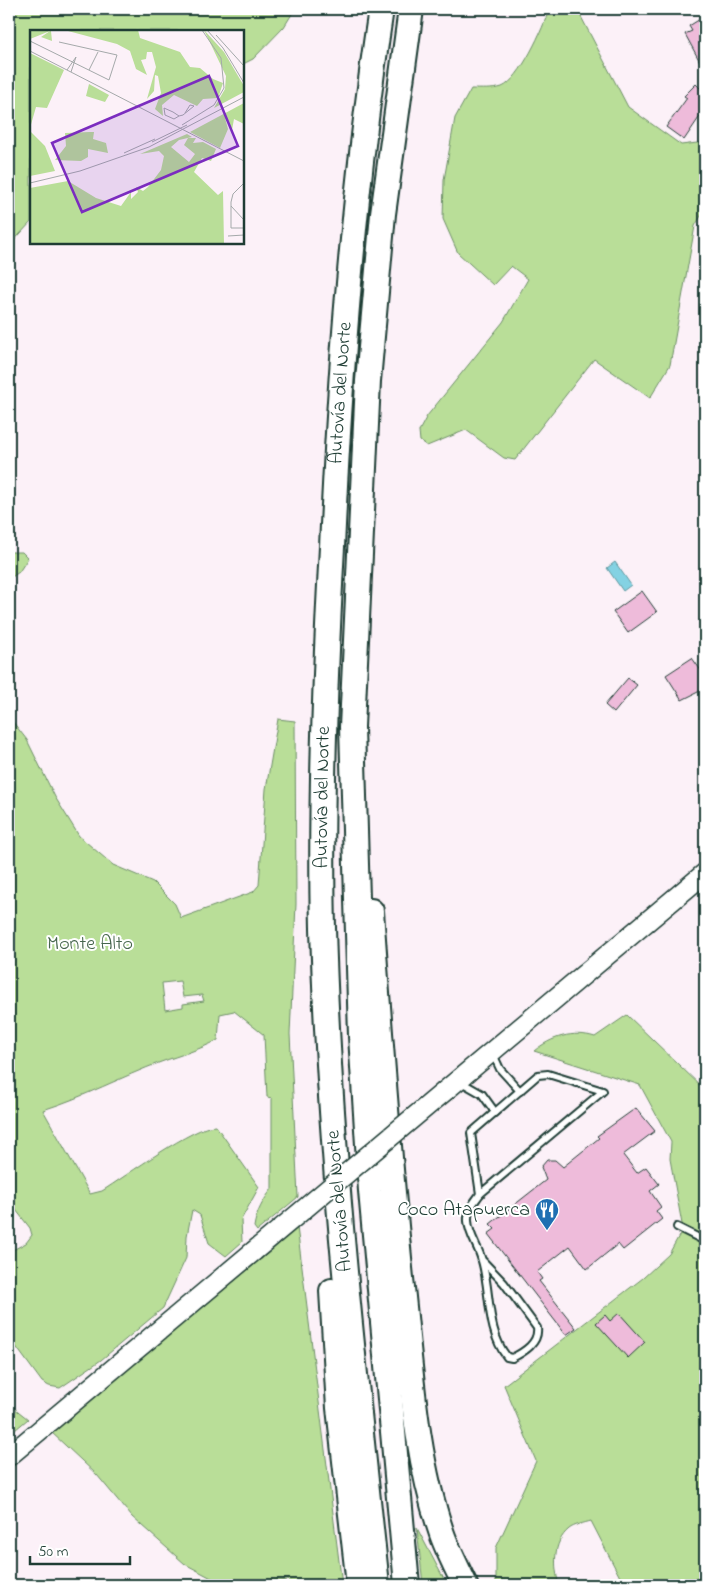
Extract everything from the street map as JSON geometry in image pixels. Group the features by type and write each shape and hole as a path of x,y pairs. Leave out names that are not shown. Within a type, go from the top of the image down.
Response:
{"highway":[{"name":"Autovía del Norte","path":"377,1585 334,1151 323,927 322,816 326,656 338,421 346,308 364,136 381,9"},
{"name":"Autovía del Norte","path":"407,1585 371,1190 361,1036 352,728 368,381 383,214 411,9"},
{"path":"358,574 371,898 384,1089 403,1298 422,1458 443,1535 466,1585"},
{"path":"334,1151 327,1173 333,1310 339,1408 359,1585"}],"main road":[{"path":"9,1456 451,1086 492,1054 705,873"}],"lane":[{"path":"492,1054 500,1069 520,1091"},
{"path":"480,1194 470,1133 538,1075 548,1074 603,1091 480,1194 469,1208 470,1234 482,1260 490,1311 501,1350 507,1357 512,1358 536,1341 538,1335 537,1328 504,1283 482,1260"},
{"path":"451,1086 482,1094 495,1112"},
{"path":"677,1227 705,1241"}],"green space":[{"path":"9,9 295,9 284,27 253,59 244,64 244,30 30,30 30,223 9,246"},
{"path":"549,9 577,9 628,107 681,145 705,142 705,209 695,226 670,365 650,398 594,359 515,460 504,458 466,430 427,446 420,441 419,431 427,416 503,322 528,279 511,266 493,285 458,253 443,219 444,180 455,118 471,89 502,87 516,74 537,40"},
{"path":"9,552 22,552 28,558 19,572 9,579"},
{"name":"Monte Alto","path":"9,717 27,740 55,797 79,836 113,865 153,882 175,904 181,918 253,892 259,885 266,789 278,719 295,721 296,904 290,1034 298,1197 257,1231 254,1227 256,1217 272,1189 272,1098 267,1097 264,1035 234,1011 220,1014 218,1040 43,1110 90,1194 102,1191 176,1142 206,1128 216,1126 259,1187 241,1220 242,1242 226,1256 209,1243 200,1215 192,1210 187,1236 186,1258 163,1308 101,1360 60,1388 49,1386 42,1382 9,1337 9,1252 26,1243 32,1235 30,1228 9,1201","holes":["180,981 183,997 202,995 204,1001 183,1004 183,1007 165,1010 162,983"]},
{"path":"627,1015 705,1090 705,1585 624,1585 591,1521 569,1529 560,1541 555,1563 559,1585 496,1585 496,1548 536,1461 504,1385 643,1278 669,1254 680,1234 682,1224 670,1159 671,1142 640,1085 534,1051 548,1042 563,1036 579,1034 595,1037"},
{"path":"297,1227 342,1585 293,1585 288,1580 264,1583 219,1582 185,1564 132,1517 97,1475 51,1432 272,1250"},
{"path":"9,1404 28,1419 9,1435"},
{"path":"417,1528 447,1585 423,1585"}],"water":[{"path":"615,562 631,585 623,591 607,568"}],"building":[{"path":"705,16 705,71 685,34 692,31 689,26"},
{"path":"696,84 705,93 705,109 684,140 666,127 687,98 684,96"},
{"path":"642,591 657,612 628,633 613,612"},
{"path":"692,658 705,676 702,690 682,700 666,675"},
{"path":"628,678 637,685 614,713 605,705"},
{"path":"636,1108 655,1131 623,1155 637,1173 646,1167 659,1184 650,1191 661,1207 656,1211 662,1219 623,1250 618,1244 587,1269 570,1246 537,1272 542,1279 539,1281 576,1328 566,1335 488,1234 495,1229 490,1224 546,1180 541,1167 547,1160 555,1160 563,1167 599,1138 597,1136"},
{"path":"619,1313 645,1342 628,1358 596,1323 605,1315 610,1321"}],"place":[{"name":"Coco Atapuerca","path":"547,1231"}]}
